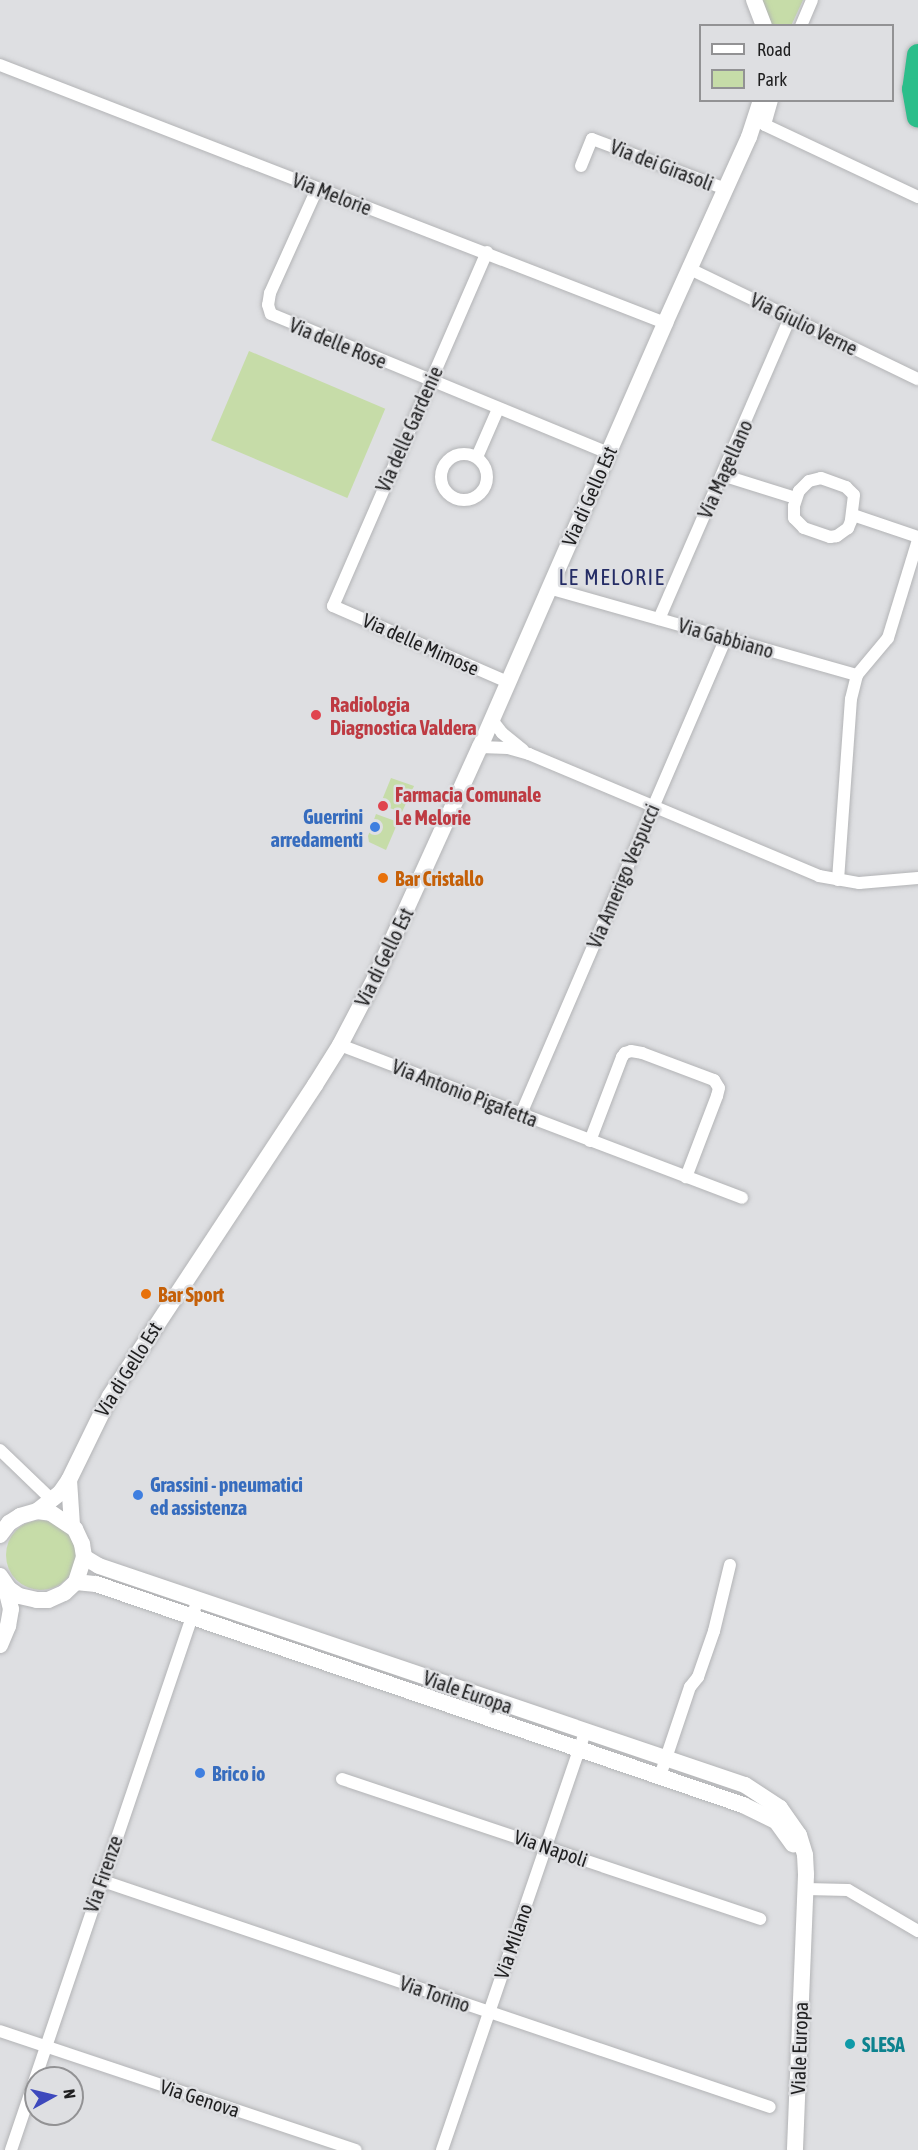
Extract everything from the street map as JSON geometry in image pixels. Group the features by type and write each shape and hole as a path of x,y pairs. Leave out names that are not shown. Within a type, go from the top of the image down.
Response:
{"highway":[{"path":"918,55 913,90 918,117"}],"main road":[{"path":"753,0 763,24"},
{"name":"Via di Gello Est","path":"1,1532 14,1519 37,1511 52,1500 69,1480 110,1396 340,1045 387,954 480,747 664,323 750,137 760,102"},
{"name":"Via di Gello Est","path":"69,1480 69,1508 72,1525 80,1538 84,1557"},
{"path":"52,1500 69,1508"},
{"path":"37,1511 57,1515 72,1525"},
{"path":"8,1626 26,1606 59,1596 76,1582 84,1557"},
{"name":"Viale Europa","path":"84,1557 99,1566 745,1785 780,1808 799,1835 805,1855 806,1882 795,2150"},
{"path":"3,1580 19,1596 43,1600"},
{"path":"0,1645 8,1626 11,1609 3,1580"},
{"name":"Viale Europa","path":"76,1582 96,1584 743,1805 770,1817 787,1833 806,1882"}],"street":[{"path":"802,24 812,0"},
{"name":"Via Melorie","path":"0,65 317,189 487,252 664,323"},
{"path":"771,102 765,124 918,197"},
{"name":"Via dei Girasoli","path":"581,166 592,139 726,189"},
{"name":"Via delle Rose","path":"317,189 270,293 268,305 271,314 608,453"},
{"name":"Via delle Gardenie","path":"333,606 487,252"},
{"name":"Via Giulio Verne","path":"690,269 918,379"},
{"name":"Via Magellano","path":"659,619 790,318"},
{"path":"477,457 498,409"},
{"path":"722,475 796,498"},
{"path":"821,478 851,490 855,502 853,515 843,533 830,537 798,524 793,512 796,498 809,481 821,478"},
{"path":"838,880 848,720 857,675 888,638 918,539 853,515"},
{"name":"Via Gabbiano","path":"549,588 857,675"},
{"name":"Via delle Mimose","path":"333,606 508,682"},
{"name":"Via Amerigo Vespucci","path":"521,1114 726,638"},
{"path":"492,720 510,740 529,754"},
{"path":"480,747 508,748 529,754 803,871 859,883 918,878"},
{"name":"Via Antonio Pigafetta","path":"340,1045 742,1198"},
{"path":"590,1141 622,1057 631,1051 642,1053 714,1080 719,1088 686,1177"},
{"path":"0,1450 52,1500"},
{"path":"660,1776 690,1688 698,1677 714,1631 730,1565"},
{"name":"Via Firenze","path":"11,2150 100,1880 198,1599"},
{"name":"Via Milano","path":"442,2150 585,1732"},
{"name":"Via Napoli","path":"342,1779 760,1919"},
{"name":"Via Torino","path":"100,1880 770,2107"},
{"path":"806,1882 848,1890 918,1931"},
{"name":"Via Genova","path":"0,2031 356,2150"}],"green space":[{"path":"762,0 803,0 792,24 771,24"},
{"path":"249,351 385,409 347,498 211,440"},
{"path":"391,778 414,786 402,812 380,805"},
{"path":"376,814 398,822 386,850 369,842 368,836"},
{"path":"41,1520 60,1526 70,1536 76,1555 70,1574 60,1584 41,1590 22,1584 12,1574 6,1555 12,1536 22,1526"}],"place":[{"name":"Radiologia Diagnostica Valdera","path":"316,715"},
{"name":"Farmacia Comunale Le Melorie","path":"383,806"},
{"name":"Guerrini arredamenti","path":"375,827"},
{"name":"Bar Cristallo","path":"383,878"},
{"name":"Bar Sport","path":"146,1294"},
{"name":"Grassini - pneumatici ed assistenza","path":"138,1495"},
{"name":"Brico io","path":"200,1773"},
{"name":"SLESA","path":"850,2044"}],"district":[{"name":"LE MELORIE","path":"612,578"}]}
